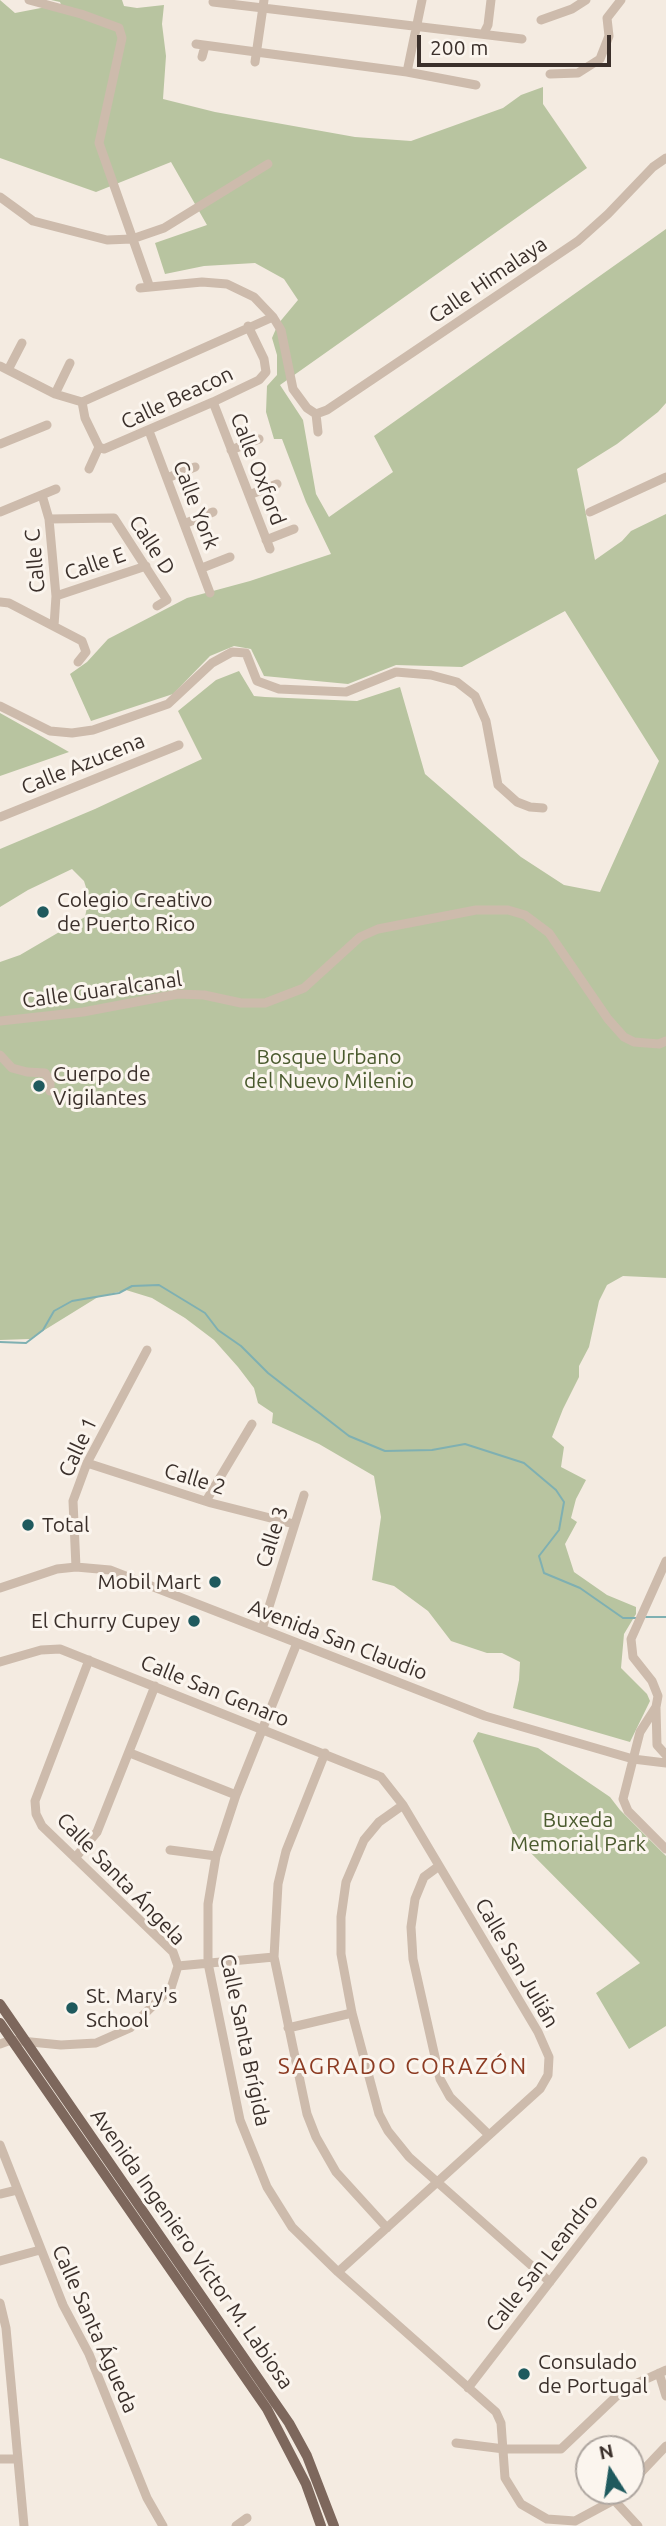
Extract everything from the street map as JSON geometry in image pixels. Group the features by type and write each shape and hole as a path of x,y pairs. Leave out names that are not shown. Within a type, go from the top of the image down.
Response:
{"main road":[{"name":"Avenida Ingeniero Víctor M. Labiosa","path":"0,2004 289,2423 307,2456 334,2526"},
{"name":"Avenida Ingeniero Víctor M. Labiosa","path":"0,2023 6,2042 267,2409 306,2484 321,2526"}],"street":[{"path":"29,0 119,28 122,38 99,143 132,239 144,286 202,282 226,284 254,297 281,330 293,389 307,408 316,414 318,432"},
{"path":"407,72 422,0"},
{"path":"484,33 488,25 491,0"},
{"path":"541,20 572,9 586,0"},
{"path":"550,74 578,73 600,59 609,36 607,18 621,0"},
{"path":"213,2 264,3 417,27 522,39"},
{"path":"256,58 264,3"},
{"path":"202,57 200,45 256,58 407,72 476,85"},
{"name":"Calle Himalaya","path":"316,414 327,410 578,241 653,167 666,158"},
{"path":"0,197 33,221 107,240 132,239 164,228 268,164"},
{"path":"22,343 4,368 55,394 82,402 273,317"},
{"name":"Calle Beacon","path":"82,402 85,418 99,447 104,449 213,402 259,380 266,372 264,359 248,326"},
{"path":"55,394 70,363"},
{"name":"Calle Oxford","path":"213,402 268,544 294,528"},
{"path":"0,444 47,425"},
{"name":"Calle York","path":"149,431 210,593"},
{"path":"232,450 259,439"},
{"path":"89,469 99,447"},
{"path":"167,478 195,467"},
{"path":"590,512 666,477"},
{"path":"249,495 277,484"},
{"path":"0,512 56,489"},
{"name":"Calle C","path":"42,495 49,519 56,596 54,626"},
{"path":"184,524 213,512"},
{"name":"Calle D","path":"49,519 114,518 167,600 157,606"},
{"path":"202,568 230,557"},
{"name":"Calle E","path":"56,596 146,566"},
{"path":"0,602 9,603 82,641 86,652 78,662"},
{"path":"0,706 50,731 72,733 93,730 168,704 212,663 232,652 246,653 257,681 279,689 346,692 396,672 431,675 457,682 475,696 486,721 498,785 517,802 543,808"},
{"name":"Calle Azucena","path":"0,817 174,744"},
{"name":"Calle Guaralcanal","path":"0,1021 83,1012 178,994 204,995 241,1003 265,1003 304,988 360,937 377,929 476,909 509,910 525,915 549,933 608,1019 624,1037 634,1042 659,1044 666,1041"},
{"path":"0,1055 12,1068 45,1073 50,1081 50,1091"},
{"name":"Calle 1","path":"76,1567 73,1501 87,1463 148,1350"},
{"path":"206,1501 252,1424"},
{"name":"Calle 2","path":"87,1463 206,1501 294,1524"},
{"name":"Calle 3","path":"261,1629 304,1495"},
{"path":"666,1561 631,1639 633,1657 653,1681 658,1696 655,1726 657,1745 666,1755"},
{"name":"Avenida San Claudio","path":"0,1588 49,1571 76,1567 110,1570 485,1716 633,1759 666,1763"},
{"name":"Calle Santa Brígida","path":"297,1643 236,1794 216,1856 208,1904 208,1963 240,2120 267,2187 292,2227 338,2272 496,2412 501,2423 505,2478 521,2504 547,2519 576,2524"},
{"name":"Calle San Genaro","path":"0,1662 41,1650 60,1649 382,1777 403,1805"},
{"name":"Calle Santa Ángela","path":"89,1660 35,1801 36,1814 42,1826 173,1952 178,1966"},
{"path":"75,1858 97,1832 155,1686"},
{"path":"656,1707 640,1732 624,1791 624,1803 628,1811 666,1849"},
{"path":"130,1752 236,1794"},
{"path":"325,1753 286,1851 278,1884 274,1957 307,2113 316,2137 336,2172 387,2228"},
{"path":"403,1805 379,1822 364,1840 346,1882 341,1917 341,1954 352,2013 379,2114 388,2132 409,2157 550,2282"},
{"name":"Calle San Julián","path":"338,2272 540,2089 548,2075 549,2057 538,2032 403,1805"},
{"path":"170,1850 216,1856"},
{"path":"439,1866 424,1877 415,1899 411,1927 413,1959 440,2079 450,2097 489,2135"},
{"path":"6,2042 60,2045 96,2043 131,2028 172,1988 178,1966 274,1957"},
{"path":"288,2028 352,2013"},
{"path":"42,2065 44,2056 60,2045"},
{"name":"Calle Santa Águeda","path":"0,2145 63,2305 89,2354 147,2498 163,2526"},
{"name":"Calle San Leandro","path":"468,2388 643,2161"},
{"path":"0,2194 17,2190"},
{"path":"0,2262 40,2250"},
{"path":"0,2303 6,2328 24,2526"},
{"path":"456,2443 504,2449 561,2449 624,2389 663,2372 666,2396"},
{"path":"645,2469 665,2450"},
{"path":"0,2459 18,2459"},
{"path":"576,2524 606,2505"},
{"path":"619,2505 638,2526"},
{"path":"236,2526 247,2518"}],"green space":[{"name":"Bosque Urbano del Nuevo Milenio","path":"0,0 15,13 62,7 60,2 51,0 122,0 124,6 137,8 164,5 162,24 166,56 163,99 215,112 355,137 411,141 503,108 521,95 543,87 543,104 587,168 280,385 303,420 316,494 329,517 393,472 374,436 666,229 666,403 617,444 577,469 595,560 622,541 631,531 666,514 666,1278 623,1276 607,1285 599,1301 589,1347 579,1366 579,1377 552,1437 564,1447 561,1467 586,1480 576,1499 571,1518 577,1522 565,1544 574,1572 607,1595 636,1607 636,1614 624,1634 621,1668 647,1694 650,1701 630,1742 513,1708 520,1662 502,1653 487,1653 451,1641 428,1611 394,1586 372,1580 381,1517 374,1476 319,1444 272,1423 273,1413 258,1403 254,1388 238,1367 214,1340 185,1318 152,1298 126,1290 98,1297 30,1339 0,1340 0,962 20,955 85,917 89,897 84,881 72,869 0,907 0,849 95,809 202,759 178,711 216,680 239,671 254,696 357,701 400,687 425,774 521,857 564,885 600,892 659,761 565,611 462,667 396,665 348,684 264,676 251,649 234,646 210,656 173,694 91,721 70,674 87,662 108,639 187,598 250,581 331,554 306,502 282,439 274,439 266,412 267,386 277,375 277,355 272,338 278,324 298,300 284,279 255,263 204,266 165,274 155,243 207,225 171,162 96,192 0,158"},
{"path":"0,713 41,736 69,752 0,776"},
{"name":"Buxeda Memorial Park","path":"478,1732 538,1748 610,1797 666,1856 666,2026 629,2049 596,1993 640,1963 514,1836 473,1741"}],"waterway":[{"path":"0,1342 26,1343 43,1330 54,1311 72,1301 119,1293 132,1286 159,1285 205,1313 218,1330 241,1346 268,1373 349,1436 385,1451 432,1450 465,1444 524,1463 556,1490 564,1502 559,1530 539,1556 544,1573 580,1588 623,1618 637,1618"},
{"path":"646,1617 666,1617"}],"place":[{"name":"Colegio Creativo de Puerto Rico","path":"43,912"},
{"name":"Cuerpo de Vigilantes","path":"39,1086"},
{"name":"Total","path":"28,1525"},
{"name":"Mobil Mart","path":"215,1582"},
{"name":"El Churry Cupey","path":"194,1621"},
{"name":"St. Mary's School","path":"72,2008"},
{"name":"Consulado de Portugal","path":"524,2374"}],"district":[{"name":"SAGRADO CORAZÓN","path":"403,2066"}]}
